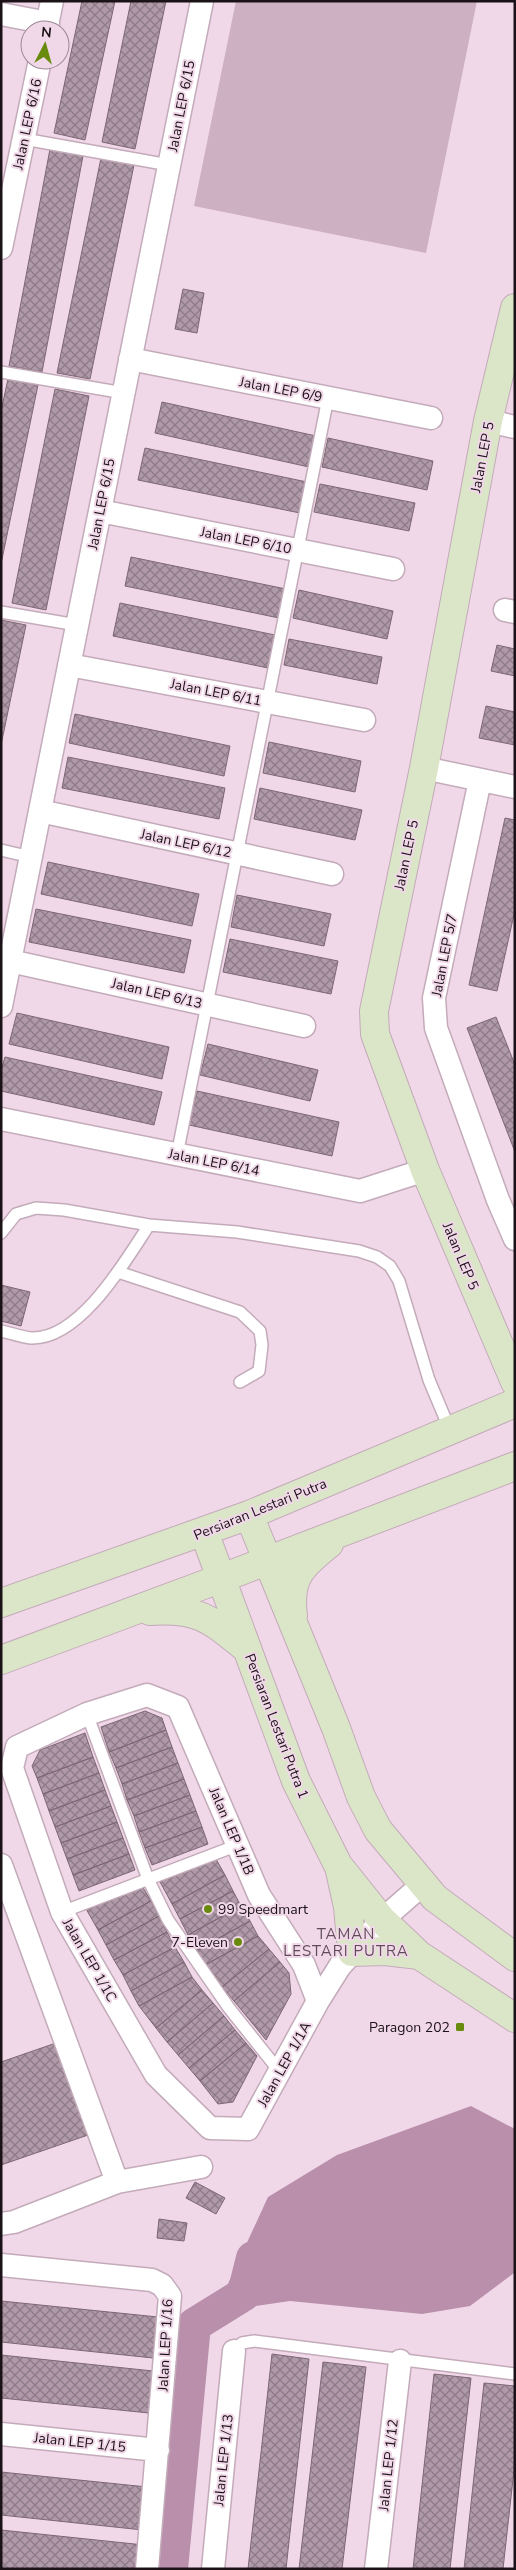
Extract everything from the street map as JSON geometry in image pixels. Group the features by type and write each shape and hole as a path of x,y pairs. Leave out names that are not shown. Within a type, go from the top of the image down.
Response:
{"street":[{"name":"Jalan LEP 6/15","path":"1,1006 202,1"},
{"path":"1,14 49,18"},
{"name":"Jalan LEP 6/16","path":"1,248 9,176 24,139 38,70"},
{"name":"Jalan LEP 5","path":"515,308 488,421 424,768 374,1011 375,1034 426,1170 515,1382"},
{"name":"Jalan LEP 6/9","path":"130,359 431,418"},
{"path":"488,421 515,427"},
{"name":"Jalan LEP 6/10","path":"100,511 393,569"},
{"name":"Jalan LEP 6/11","path":"69,665 364,720"},
{"path":"424,768 515,787"},
{"name":"Jalan LEP 5/7","path":"480,780 434,998 436,1028 498,1200 515,1239"},
{"name":"Jalan LEP 6/12","path":"40,811 332,874"},
{"name":"Jalan LEP 6/13","path":"10,961 304,1026"},
{"name":"Jalan LEP 6/14","path":"1,1119 360,1191 426,1170"},
{"name":"Persiaran Lestari Putra","path":"1,1603 249,1515 515,1403"},
{"path":"1,1660 515,1466"},
{"path":"249,1515 362,1798 378,1830 435,1898 515,1956"},
{"name":"Persiaran Lestari Putra 1","path":"204,1532 296,1781 338,1865 382,1920 420,1955 515,2018"},
{"path":"295,1630 291,1596 305,1562 344,1532"},
{"path":"128,1613 171,1610 196,1613 212,1621 248,1650"},
{"name":"Jalan LEP 1/1B","path":"87,1714 147,1694 178,1707 259,1895 295,1950 309,1976 318,2001"},
{"name":"Jalan LEP 1/1C","path":"87,1714 17,1747 12,1768 62,1912 156,2075 210,2128"},
{"path":"1,1865 117,2182"},
{"path":"338,1865 348,1907 346,1959"},
{"path":"346,1959 382,1920 423,1884"},
{"name":"Jalan LEP 1/1B","path":"295,1950 310,1961 326,1966 346,1959"},
{"path":"346,1959 386,1950 420,1955"},
{"name":"Jalan LEP 1/1A","path":"210,2128 248,2129 318,2001 346,1959"},
{"path":"1,2224 14,2222 117,2182 201,2167"},
{"name":"Jalan LEP 1/16","path":"1,2265 152,2280 162,2285 170,2296 147,2569"},
{"name":"Jalan LEP 1/13","path":"213,2569 234,2351"},
{"name":"Jalan LEP 1/12","path":"376,2569 400,2360"},
{"name":"Jalan LEP 1/15","path":"1,2434 158,2450"}],"lane":[{"path":"24,139 169,165"},
{"path":"1,372 124,393"},
{"path":"177,1155 328,398"},
{"path":"1,612 77,625"},
{"path":"1,850 31,856"},
{"path":"1,1233 16,1214 36,1208 149,1225 237,1232 359,1252 377,1257 390,1266 399,1281 429,1380 450,1430"},
{"path":"1,1331 32,1338 53,1332 84,1314 118,1272 149,1225"},
{"path":"118,1272 240,1312 260,1330 262,1345 259,1371 240,1382"},
{"path":"87,1714 148,1879 168,1920 229,2008 280,2072"},
{"path":"62,1912 238,1846"},
{"path":"234,2351 242,2343 254,2342 515,2374"}],"shaded area":[{"path":"236,1 477,1 426,253 194,206"},
{"path":"471,2106 515,2129 514,2273 470,2306 422,2314 290,2301 243,2308 227,2286 268,2197 337,2155"}],"building":[{"path":"82,1 115,1 85,140 54,133 67,70 70,70 70,58"},
{"path":"131,1 166,1 135,149 102,142"},
{"path":"50,149 83,156 42,372 9,366"},
{"path":"101,158 134,165 90,379 57,373"},
{"path":"183,289 204,293 197,333 175,329"},
{"path":"8,379 38,385 1,564 1,411"},
{"path":"55,389 89,396 46,610 12,603"},
{"path":"162,402 316,436 309,467 155,433"},
{"path":"328,438 433,461 427,490 322,467"},
{"path":"145,448 307,482 300,513 138,480"},
{"path":"320,484 415,503 409,531 314,512"},
{"path":"131,557 286,589 279,618 125,586"},
{"path":"299,590 393,611 387,639 293,618"},
{"path":"120,603 275,635 268,668 113,636"},
{"path":"1,620 26,625 1,745"},
{"path":"289,639 382,657 377,684 284,665"},
{"path":"497,645 515,649 515,676 491,671"},
{"path":"486,706 515,712 515,745 479,738"},
{"path":"75,714 230,746 224,776 69,743"},
{"path":"269,742 361,761 355,792 263,773"},
{"path":"68,757 225,788 219,819 62,788"},
{"path":"260,788 362,810 355,840 254,819"},
{"path":"505,818 515,820 515,910 497,991 469,985"},
{"path":"48,862 199,894 192,926 41,894"},
{"path":"237,895 331,914 324,946 231,927"},
{"path":"36,909 191,940 184,973 29,942"},
{"path":"230,939 338,961 331,994 223,972"},
{"path":"17,1013 169,1047 162,1079 9,1044"},
{"path":"496,1017 515,1065 515,1152 467,1028"},
{"path":"208,1044 318,1070 310,1101 200,1075"},
{"path":"5,1057 162,1092 154,1125 1,1091 1,1071"},
{"path":"197,1091 339,1122 332,1156 189,1125"},
{"path":"1,1285 30,1292 21,1326 1,1321"},
{"path":"145,1711 162,1718 166,1730 109,1752 101,1727"},
{"path":"166,1730 172,1747 116,1768 109,1752"},
{"path":"85,1733 93,1757 37,1778 32,1766 40,1750"},
{"path":"172,1747 178,1763 122,1784 116,1768"},
{"path":"93,1757 99,1773 43,1794 37,1778"},
{"path":"178,1763 184,1779 127,1800 122,1784"},
{"path":"99,1773 105,1790 49,1811 43,1794"},
{"path":"184,1779 190,1795 134,1816 127,1800"},
{"path":"105,1790 111,1806 55,1827 49,1811"},
{"path":"190,1795 196,1811 139,1832 134,1816"},
{"path":"111,1806 117,1822 61,1843 55,1827"},
{"path":"196,1811 202,1827 145,1848 139,1832"},
{"path":"117,1822 123,1838 67,1859 61,1843"},
{"path":"202,1827 208,1844 152,1865 145,1848"},
{"path":"123,1838 129,1854 73,1875 67,1859"},
{"path":"129,1854 135,1870 79,1891 73,1875"},
{"path":"216,1859 225,1875 172,1904 159,1880"},
{"path":"225,1875 233,1891 180,1919 172,1904"},
{"path":"142,1886 151,1901 98,1930 85,1907"},
{"path":"233,1891 241,1906 188,1935 180,1919"},
{"path":"151,1901 159,1916 106,1945 98,1930"},
{"path":"241,1906 250,1921 197,1950 188,1935"},
{"path":"159,1916 167,1932 114,1960 106,1945"},
{"path":"250,1921 258,1936 205,1965 197,1950"},
{"path":"167,1932 175,1947 123,1975 114,1960"},
{"path":"258,1936 269,1949 222,1987 205,1965"},
{"path":"175,1947 184,1962 131,1991 123,1975"},
{"path":"269,1949 280,1962 234,2001 222,1987"},
{"path":"184,1962 192,1977 139,2006 131,1991"},
{"path":"280,1962 289,1973 291,1994 266,2040 234,2001"},
{"path":"192,1977 202,1990 156,2028 139,2006"},
{"path":"202,1990 213,2003 167,2042 156,2028"},
{"path":"213,2003 224,2016 178,2055 167,2042"},
{"path":"224,2016 235,2030 189,2068 178,2055"},
{"path":"235,2030 246,2043 200,2081 189,2068"},
{"path":"56,2043 88,2135 1,2165 1,2062"},
{"path":"246,2043 257,2056 233,2102 218,2104 200,2081"},
{"path":"195,2182 225,2198 216,2214 186,2198"},
{"path":"159,2219 187,2223 184,2241 157,2238"},
{"path":"1,2301 158,2317 153,2358 1,2342"},
{"path":"272,2354 309,2359 286,2569 248,2569"},
{"path":"1,2355 153,2371 149,2413 1,2398"},
{"path":"323,2362 366,2367 342,2569 299,2569"},
{"path":"434,2374 471,2378 450,2569 413,2569"},
{"path":"484,2383 515,2386 515,2461 503,2569 464,2569"},
{"path":"1,2472 147,2487 143,2530 1,2515"},
{"path":"1,2530 144,2545 141,2569 1,2569"}],"waterway":[{"path":"171,2569 194,2325 244,2294 253,2258"}],"place":[{"name":"99 Speedmart","path":"208,1909"},
{"name":"7-Eleven","path":"238,1942"},
{"name":"Paragon 202","path":"460,2027"}],"district":[{"name":"TAMAN LESTARI PUTRA","path":"346,1942"}]}
